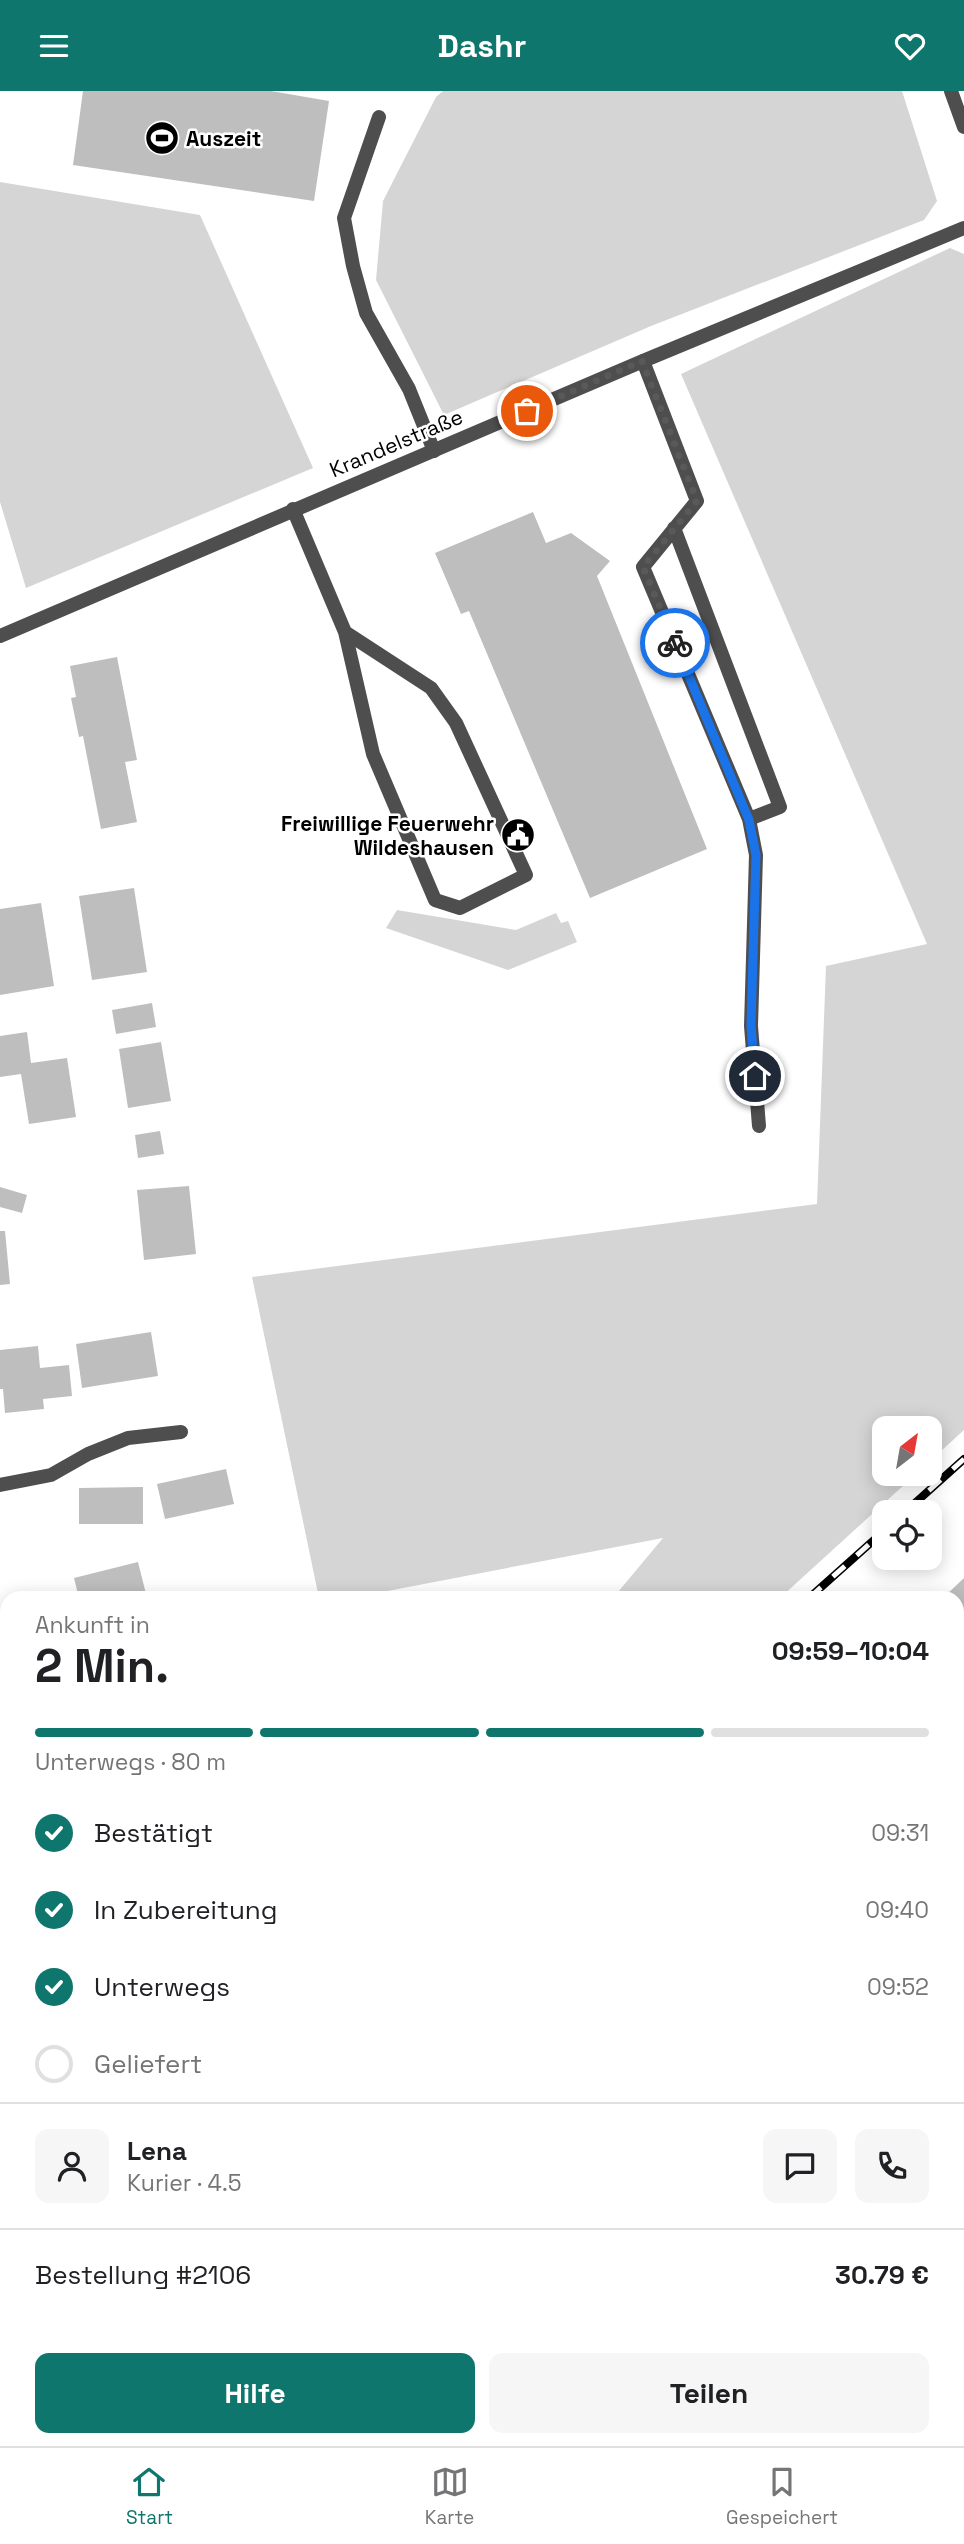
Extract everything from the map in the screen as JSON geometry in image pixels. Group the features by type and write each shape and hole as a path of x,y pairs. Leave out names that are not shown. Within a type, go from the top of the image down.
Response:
{"street":[{"path":"951,91 964,127"},
{"path":"379,117 344,218 353,267 366,313 409,389 435,450"},
{"name":"Krandelstraße","path":"0,636 642,361 964,228"},
{"path":"642,361 697,501 643,567 749,820 756,855 751,1025 759,1126"},
{"path":"293,509 345,632 373,754 435,899 460,908 526,875 456,723 431,688 345,632"},
{"path":"674,528 780,807 749,820"},
{"path":"0,1485 51,1475 88,1454 128,1438 181,1431"}],"shaded area":[{"path":"443,91 902,91 937,201 924,220 651,326 444,415 376,280 383,201 436,97"},
{"path":"0,182 200,215 313,468 26,588 0,502"},
{"path":"950,248 964,254 964,1430 942,1450 942,1416 872,1416 872,1486 903,1486 887,1500 872,1500 872,1514 788,1591 619,1591 663,1538 387,1591 318,1591 252,1277 817,1204 826,966 927,944 681,374"},
{"path":"397,910 516,930 556,913 561,923 568,921 577,942 508,970 386,928"}],"building":[{"path":"83,91 271,91 329,101 314,201 73,165"},
{"path":"533,512 546,543 571,533 610,561 597,576 707,849 590,898 469,611 461,614 435,553"},
{"path":"117,657 137,760 125,762 137,822 101,829 83,736 79,737 71,698 76,697 70,666"},
{"path":"134,888 147,972 92,980 79,896"},
{"path":"41,903 54,986 0,995 0,909"},
{"path":"152,1003 156,1027 116,1034 112,1010"},
{"path":"27,1032 31,1063 67,1058 76,1117 29,1124 21,1074 0,1077 0,1036"},
{"path":"161,1042 171,1101 128,1108 119,1049"},
{"path":"160,1131 164,1154 138,1158 135,1135"},
{"path":"189,1186 196,1254 144,1260 137,1190"},
{"path":"0,1187 27,1195 22,1213 0,1207"},
{"path":"0,1231 5,1231 10,1284 0,1285"},
{"path":"151,1332 158,1376 82,1388 76,1344"},
{"path":"38,1346 40,1368 69,1365 72,1396 43,1399 44,1409 5,1413 3,1389 0,1389 0,1350"},
{"path":"226,1469 234,1504 165,1519 157,1484"},
{"path":"143,1487 143,1524 79,1524 79,1488"},
{"path":"138,1562 145,1591 77,1591 74,1578"},
{"path":"964,1578 964,1591 950,1591"}],"railway":[{"path":"918,1500 964,1459"},
{"path":"817,1591 872,1542"}],"way so far":[{"path":"527,411 642,361 697,501 643,567 675,643"}],"place":[{"name":"Auszeit","path":"162,138"},
{"name":"Freiwillige Feuerwehr Wildeshausen","path":"518,835"}],"route":[{"path":"675,643 749,820 756,855 751,1025 755,1076"}]}
